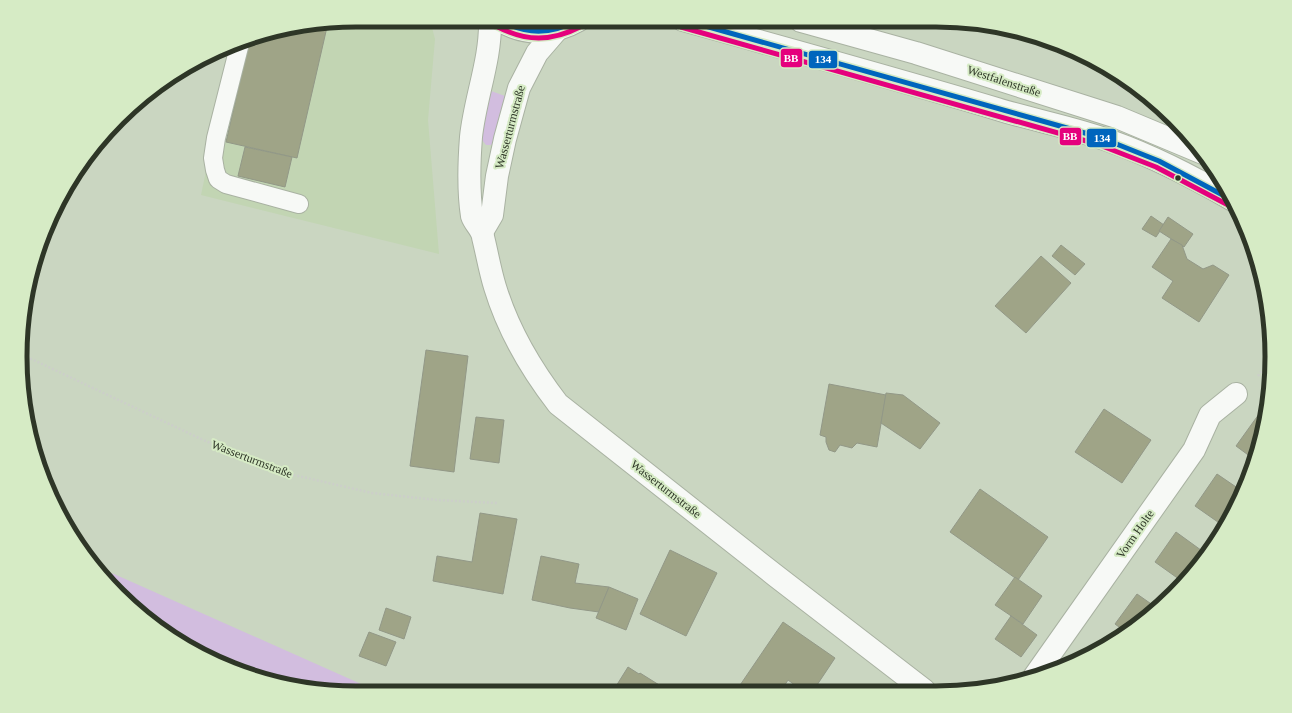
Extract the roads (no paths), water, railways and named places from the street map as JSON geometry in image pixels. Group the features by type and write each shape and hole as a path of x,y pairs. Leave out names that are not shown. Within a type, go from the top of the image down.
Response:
{"street":[{"name":"Wasserturmstraße","path":"490,27 490,38 472,136 469,182 473,217 482,232 495,286 515,338 541,383 558,404 776,576 919,686"},
{"path":"512,27 528,32 542,33 566,27"},
{"path":"708,27 907,82 1004,111 1054,123 1113,142 1172,167 1222,194"},
{"name":"Westfalenstraße","path":"825,27 916,53 1110,115 1190,148"},
{"name":"Wasserturmstraße","path":"482,232 492,215 497,176 505,139 519,88 537,53 556,30"},
{"name":"Vorm Holte","path":"1039,670 1194,450 1210,415 1236,394"}],"lane":[{"path":"238,49 216,138 213,158 216,174 218,179 226,184 299,204"}]}
